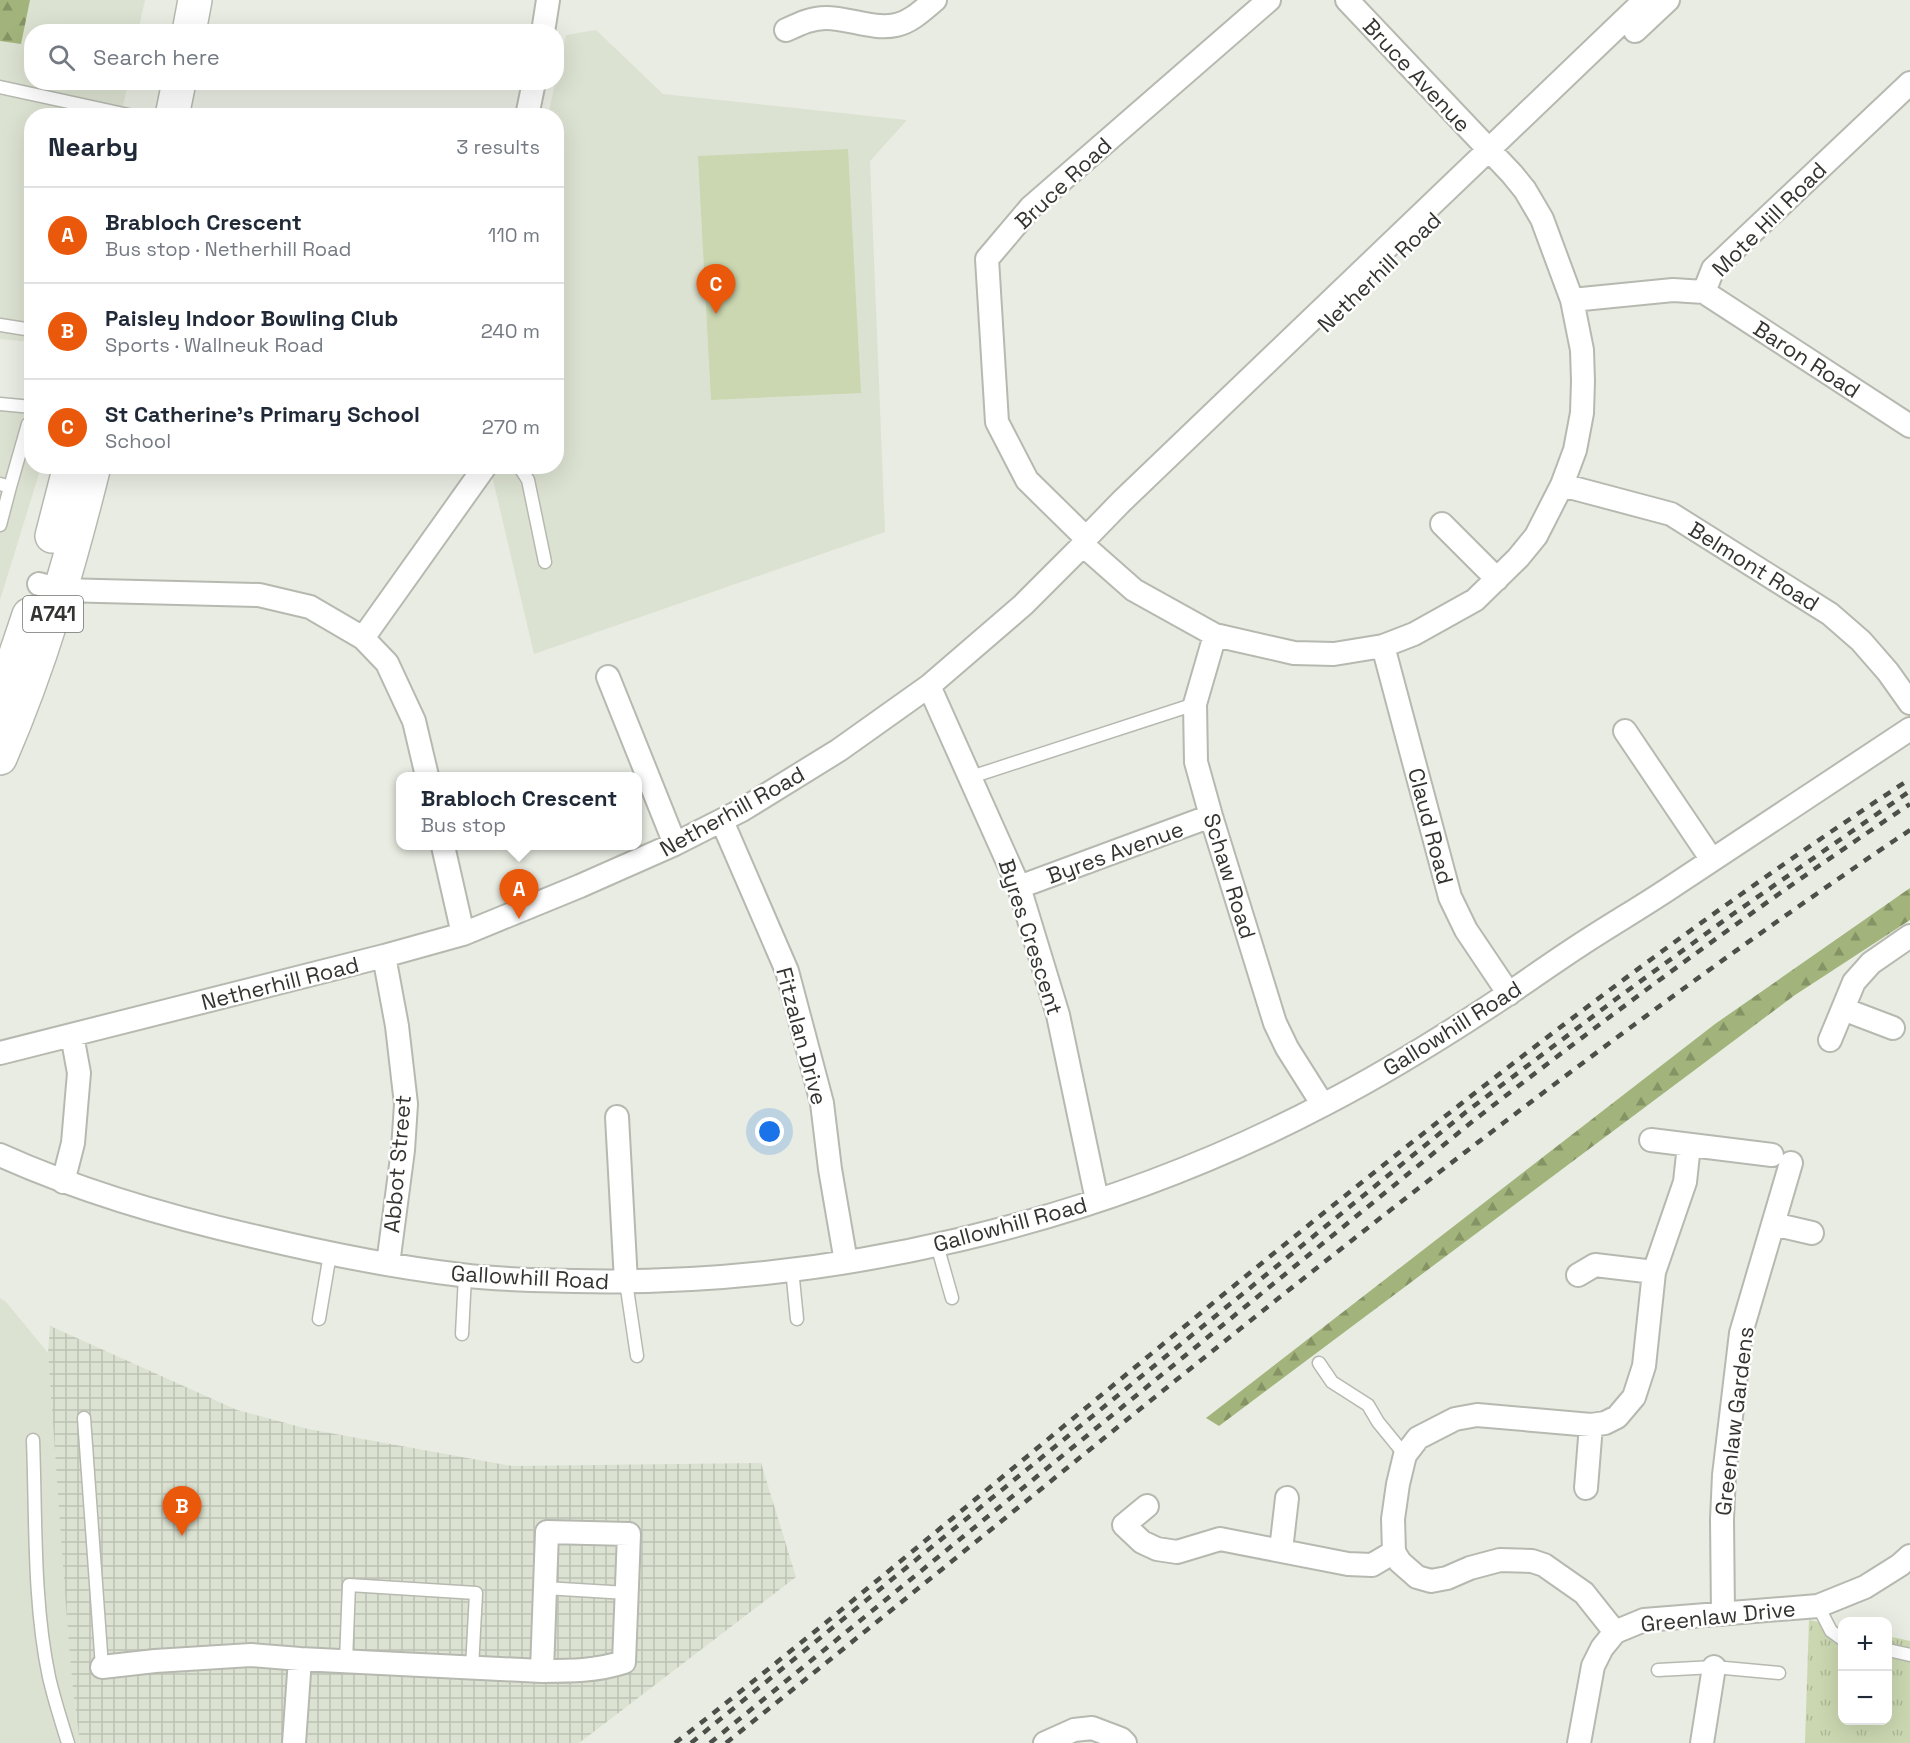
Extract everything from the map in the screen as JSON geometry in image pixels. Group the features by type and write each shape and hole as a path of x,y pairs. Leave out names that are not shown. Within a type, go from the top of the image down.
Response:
{"main road":[{"path":"167,24 171,0"},
{"path":"190,24 195,0"},
{"path":"151,108 155,90"},
{"path":"174,108 177,90"},
{"name":"A741","path":"0,758 21,710 50,587 59,512 68,474"},
{"name":"A741","path":"0,701 50,587 91,474"}],"street":[{"path":"544,24 548,0"},
{"path":"786,30 827,9 867,24 896,25 917,15 935,0"},
{"name":"Bruce Road","path":"1269,0 1031,207 987,259 997,422 1027,480 1084,542 1134,590 1215,634 1294,653 1334,654 1383,646 1414,634 1475,600 1497,579"},
{"name":"Bruce Avenue","path":"1347,0 1525,190 1542,219 1572,300 1582,350 1583,381 1582,413 1575,450 1562,485 1536,536 1497,579"},
{"name":"Netherhill Road","path":"0,1053 463,934 580,886 722,821 839,750 929,686 1023,605 1084,542 1131,510 1492,155 1645,0"},
{"name":"Netherhill Road","path":"1492,155 1668,0"},
{"name":"Mote Hill Road","path":"1572,300 1673,290 1704,292 1713,269 1910,83"},
{"path":"529,108 532,90"},
{"name":"Baron Road","path":"1704,292 1910,426"},
{"path":"363,638 479,474"},
{"name":"Belmont Road","path":"1562,485 1671,514 1681,520 1830,614 1861,641 1888,672 1910,703"},
{"path":"1442,524 1497,579"},
{"path":"50,587 259,596 310,607 363,638 387,663 414,721 426,772"},
{"name":"Schaw Road","path":"1215,634 1195,704 1196,762 1275,1023 1287,1048 1323,1105"},
{"name":"Claud Road","path":"1383,646 1450,897 1466,930 1509,994"},
{"path":"608,677 675,844"},
{"name":"Byres Crescent","path":"929,686 1018,887 1058,1015 1097,1200"},
{"name":"Gallowhill Road","path":"0,1155 63,1182 184,1220 330,1254 465,1276 626,1282 705,1278 846,1262 937,1245 1097,1200 1180,1171 1323,1105 1409,1057 1509,994 1575,948 1910,729"},
{"path":"1625,731 1712,860"},
{"name":"Byres Avenue","path":"1018,887 1211,816"},
{"name":"Fitzalan Drive","path":"722,821 787,970 822,1103 830,1169 846,1262"},
{"path":"443,850 463,934"},
{"path":"1830,1040 1854,982 1870,963 1910,936"},
{"name":"Abbot Street","path":"384,956 397,1026 406,1104 403,1149 388,1264"},
{"path":"1843,1009 1893,1028"},
{"path":"63,1182 73,1143 79,1073 72,1035"},
{"path":"617,1117 626,1282"},
{"path":"1615,1632 1584,1593 1544,1565 1532,1561 1500,1560 1431,1581 1417,1576 1400,1562 1394,1552 1393,1519 1398,1484 1406,1455 1418,1438 1455,1419 1477,1415 1591,1425 1605,1423 1617,1417 1635,1396 1644,1366 1654,1272 1685,1182 1689,1145 1651,1140"},
{"name":"Greenlaw Gardens","path":"1689,1145 1782,1159 1773,1224 1741,1333 1736,1368 1722,1508 1723,1614"},
{"path":"1773,1224 1812,1233"},
{"path":"1578,1275 1595,1265 1654,1272"},
{"path":"1586,1488 1591,1425"},
{"path":"1281,1550 1287,1498"},
{"path":"1147,1506 1125,1525 1143,1542 1157,1549 1177,1552 1220,1539 1348,1564 1372,1565 1394,1552"},
{"path":"102,1666 251,1655 542,1671 603,1669 624,1662 629,1534 547,1532 542,1671"},
{"name":"Greenlaw Drive","path":"1579,1743 1593,1666 1602,1648 1615,1632 1644,1620 1818,1605 1865,1587 1910,1556"},
{"path":"294,1743 300,1659"},
{"path":"1702,1743 1714,1666"},
{"path":"1045,1743 1074,1730 1092,1728 1121,1739 1125,1743"}],"lane":[{"path":"0,87 96,108"},
{"path":"0,325 24,329"},
{"path":"0,404 24,406"},
{"path":"0,525 5,485 24,435"},
{"path":"524,474 528,480 545,562"},
{"path":"971,777 1195,704"},
{"path":"937,1245 952,1299"},
{"path":"319,1319 330,1254"},
{"path":"792,1269 797,1319"},
{"path":"462,1334 465,1276"},
{"path":"626,1282 637,1356"},
{"path":"1319,1363 1332,1382 1368,1405 1378,1422 1406,1455"},
{"path":"84,1418 102,1666"},
{"path":"33,1440 38,1586 42,1632 49,1678 68,1743"},
{"path":"346,1661 350,1585 476,1593 472,1668"},
{"path":"545,1588 627,1593"},
{"path":"1818,1605 1831,1631 1838,1636"},
{"path":"1892,1651 1910,1655"},
{"path":"1658,1670 1714,1666 1779,1673"}],"shaded area":[{"path":"0,0 145,0 140,24 24,24 24,90 126,90 123,108 24,108 24,341 0,339"},
{"path":"596,30 663,94 907,120 870,161 885,532 534,654 492,474 564,474 564,108 550,108 554,90 564,90 566,35"},
{"path":"0,400 24,402 24,474 39,474 0,600"},
{"path":"0,1298 6,1302 48,1353 73,1691 80,1743 0,1743"},
{"path":"50,1326 237,1410 308,1429 512,1466 761,1463 796,1577 579,1743 80,1743 66,1607 48,1353"}],"green space":[{"path":"0,0 30,0 21,44 0,41"},
{"path":"848,149 861,393 711,400 698,156"},
{"path":"1910,888 1910,920 1795,995 1219,1426 1206,1418 1715,1024"},
{"path":"1809,1620 1838,1626 1838,1725 1892,1725 1892,1637 1910,1641 1910,1743 1805,1743"}],"railway":[{"path":"675,1743 829,1620 1312,1222 1479,1090 1648,961 1910,779"},
{"path":"691,1743 1466,1112 1733,914 1910,791"},
{"path":"710,1743 1473,1121 1688,959 1798,880 1910,804"},
{"path":"726,1743 1309,1274 1456,1159 1605,1046 1756,936 1910,830"}],"place":[{"name":"St Catherine's Primary School","path":"716,314"},
{"name":"Brabloch Crescent","path":"519,919"},
{"name":"Paisley Indoor Bowling Club","path":"182,1536"}]}
